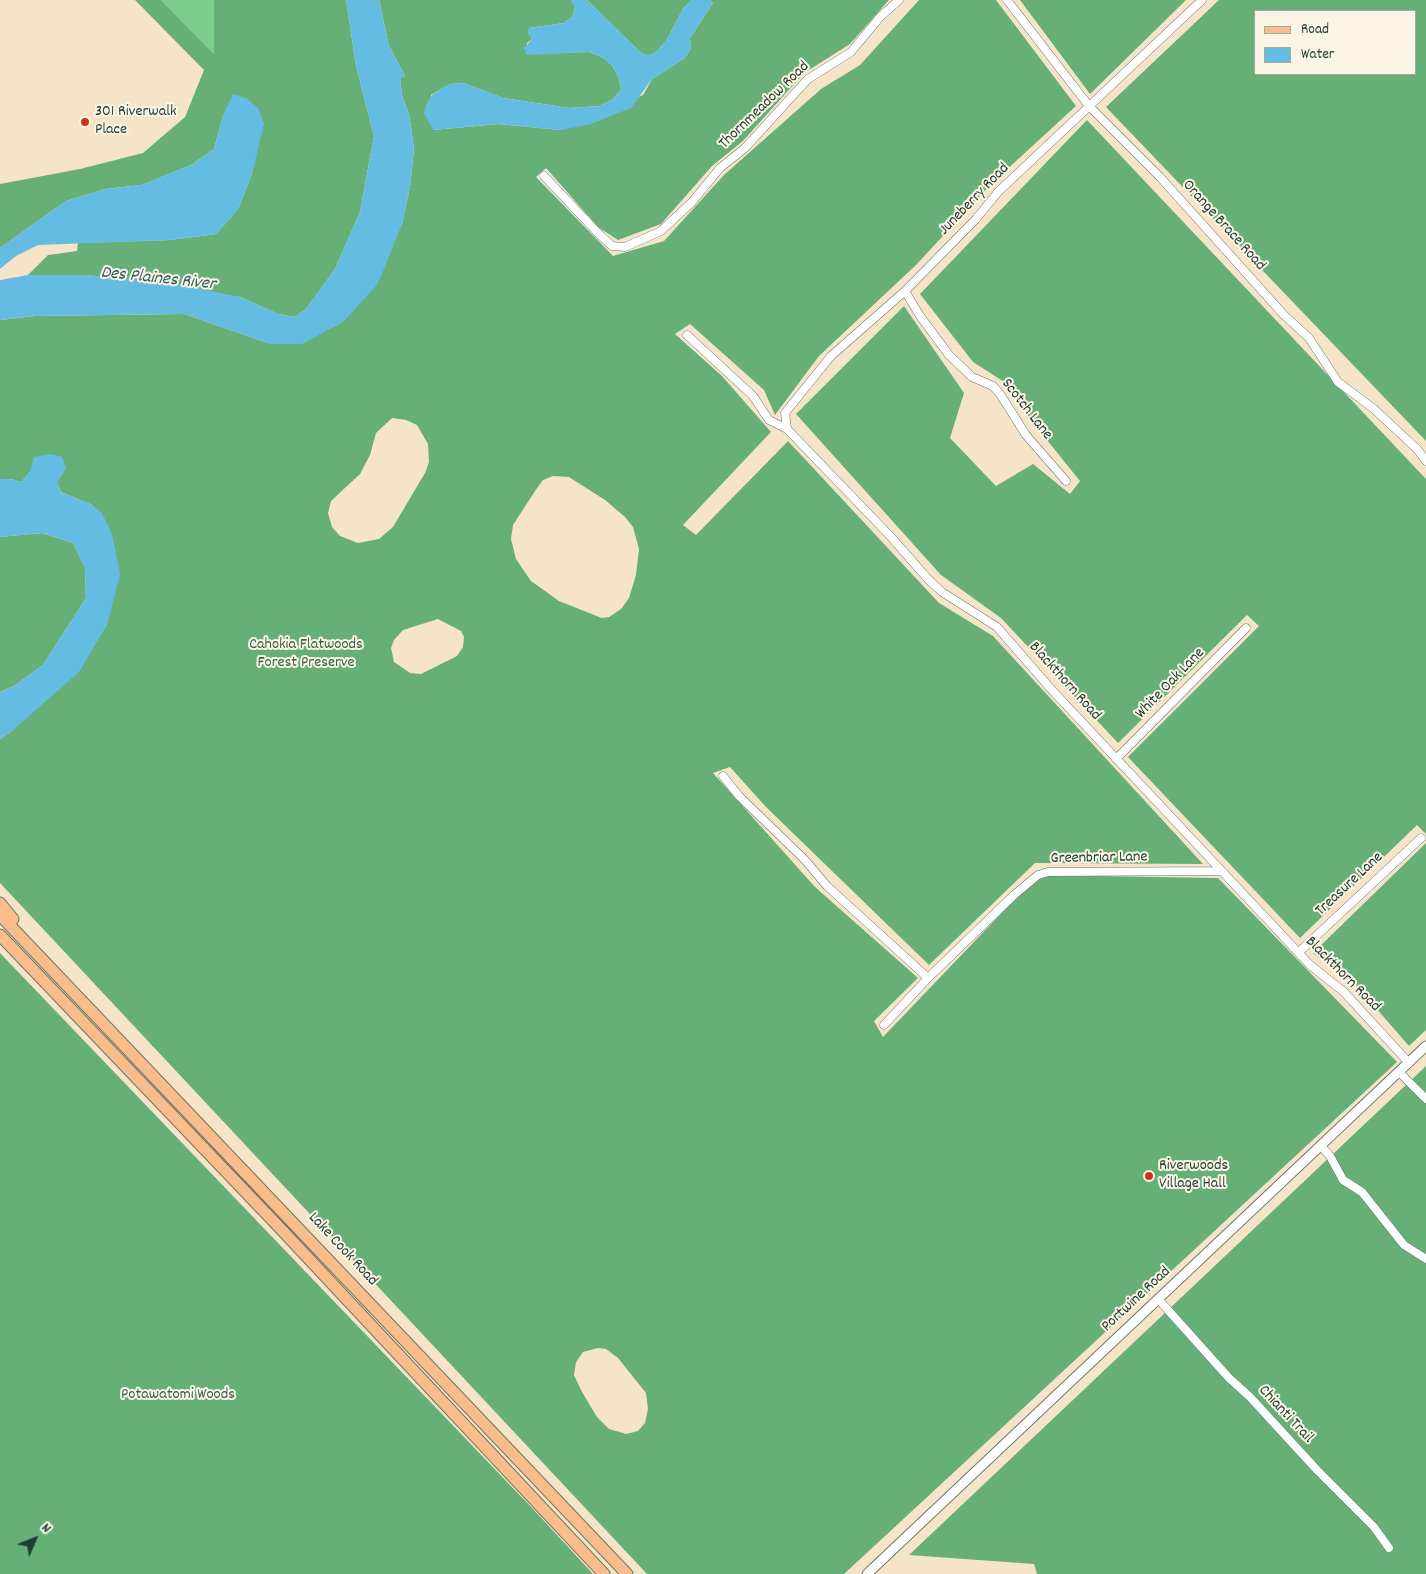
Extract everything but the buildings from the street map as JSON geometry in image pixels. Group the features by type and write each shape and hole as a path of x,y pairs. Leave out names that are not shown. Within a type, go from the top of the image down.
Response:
{"main road":[{"path":"0,903 26,934 32,950"},
{"path":"0,914 32,950"},
{"name":"Lake Cook Road","path":"0,935 286,1234 604,1574"},
{"path":"0,948 23,959"},
{"name":"Lake Cook Road","path":"32,950 627,1574"}],"street":[{"name":"Thornmeadow Road","path":"544,176 612,246 625,247 661,231 672,222 720,168 745,148 808,79 851,52 880,17 899,0"},
{"name":"Orange Brace Road","path":"1007,0 1089,106 1160,177 1282,314 1309,338 1338,382 1374,409 1417,449 1426,461"},
{"name":"Juneberry Road","path":"787,429 785,413 831,356 905,291 976,219 998,192 1202,0"},
{"name":"Scotch Lane","path":"905,291 920,316 949,355 972,377 993,386 1026,436 1066,481"},
{"name":"Blackthorn Road","path":"687,335 753,396 769,420 787,429 892,538 928,579 942,592 997,627 1116,759 1321,975 1344,992 1409,1063"},
{"name":"White Oak Lane","path":"1116,759 1246,628"},
{"path":"723,776 739,796 805,860 824,882 928,978"},
{"name":"Treasure Lane","path":"1299,952 1420,838"},
{"name":"Greenbriar Lane","path":"884,1025 928,978 1014,895 1038,875 1048,872 1222,871"},
{"name":"Portwine Road","path":"867,1574 1426,1046"},
{"path":"1399,1072 1426,1099"},
{"path":"1321,1146 1330,1156 1343,1180 1362,1192 1404,1244 1426,1259"},
{"name":"Chianti Trail","path":"1159,1300 1229,1378 1250,1396 1317,1470 1374,1527 1390,1548"}],"green space":[{"path":"135,0 161,0 214,54 214,0 346,0 356,66 374,136 360,212 335,269 307,308 295,317 278,314 240,297 87,275 28,275 48,255 77,251 78,243 170,240 216,234 238,209 252,174 234,94 223,116 214,149 191,165 142,185 105,189 66,201 0,248 0,184 80,169 143,153 185,117 204,70"},
{"path":"161,0 214,0 214,54"},
{"name":"Cahokia Flatwoods Forest Preserve","path":"379,0 571,0 575,7 573,16 564,23 529,28 532,39 527,43 526,54 589,52 602,57 612,65 619,79 621,90 613,99 600,106 569,108 503,98 463,83 450,84 431,95 433,130 498,124 561,130 643,95 652,79 685,58 691,48 690,38 713,3 710,0 889,0 850,44 804,73 743,141 712,166 661,224 618,240 598,227 546,168 536,177 613,256 664,241 724,175 821,89 860,65 919,0 996,0 1076,106 991,184 916,265 819,356 775,415 764,390 690,324 675,334 722,376 771,432 683,525 696,535 788,441 939,603 993,636 1203,864 1035,863 929,965 766,807 730,767 713,773 815,887 918,978 874,1021 883,1037 1038,875 1218,878 1397,1062 844,1574 647,1574 0,883 0,739 12,731 107,625 92,505 61,492 57,483 30,472 21,482 0,479 0,320 35,316 184,314 271,344 402,224 410,187 414,148 409,114 402,95 400,78 405,76 389,46","holes":["392,418 406,420 417,425 428,444 429,462 425,473 393,527 379,539 358,543 340,536 332,527 328,513 331,501 360,474 370,455 376,433","553,476 569,477 605,500 625,517 633,527 639,549 636,575 629,598 621,609 609,617 602,618 559,601 531,581 516,559 511,539 513,525 543,480","438,619 461,631 464,637 463,647 457,656 421,674 410,673 394,662 391,648 394,640 403,630","598,1348 606,1349 618,1358 646,1393 648,1409 645,1423 638,1431 626,1434 609,1429 597,1417 574,1375 576,1362 583,1352"]},
{"path":"587,0 691,0 683,9 666,41 656,52 648,56 640,52"},
{"path":"1020,0 1186,0 1090,94"},
{"path":"1219,0 1426,0 1426,441 1106,107"},
{"path":"1087,120 1426,479 1426,834 1417,825 1300,938 1128,757 1259,626 1247,615 1118,743 1001,618 941,575 796,414 904,306 964,393 950,438 996,486 1033,464 1070,494 1080,481 1030,419 1012,387 973,362 920,294"},
{"path":"42,533 73,543 85,567 86,598 43,665 14,686 0,692 0,537"},
{"path":"1426,843 1426,1030 1409,1046 1355,984 1313,953"},
{"name":"Potawatomi Woods","path":"0,953 534,1510 593,1574 0,1574"},
{"path":"1426,1066 1426,1574 1037,1574 1034,1564 909,1555"}],"water":[{"path":"346,0 379,0 389,46 405,76 400,79 402,95 409,114 414,148 410,187 402,224 381,276 376,286 343,322 302,344 271,344 184,314 35,316 0,320 0,280 28,275 87,275 171,283 240,297 278,314 295,317 307,308 335,269 360,212 374,136 356,66"},
{"path":"571,0 587,0 640,52 648,55 656,52 666,41 683,9 691,0 710,0 713,3 690,38 691,48 685,58 652,79 631,108 591,124 561,130 498,124 433,130 424,113 427,103 432,95 449,84 463,83 503,98 569,108 600,106 613,99 621,90 619,79 612,65 602,57 589,52 527,55 524,48 532,39 527,32 529,28 564,23 573,16 575,8"},
{"path":"233,94 246,98 258,108 264,124 252,174 238,209 216,234 170,240 38,245 16,256 0,269 0,248 66,201 105,189 142,185 191,165 214,149 223,116"},
{"path":"51,454 62,457 66,468 57,483 61,492 92,505 102,513 112,534 120,574 107,625 79,672 12,731 0,739 0,692 14,686 43,665 86,598 85,567 73,543 42,533 0,537 0,479 21,482 30,472 34,457"}],"place":[{"name":"301 Riverwalk Place","path":"85,122"},
{"name":"Riverwoods Village Hall","path":"1149,1176"}],"water label":[{"name":"Des Plaines River","path":"158,280"}]}
